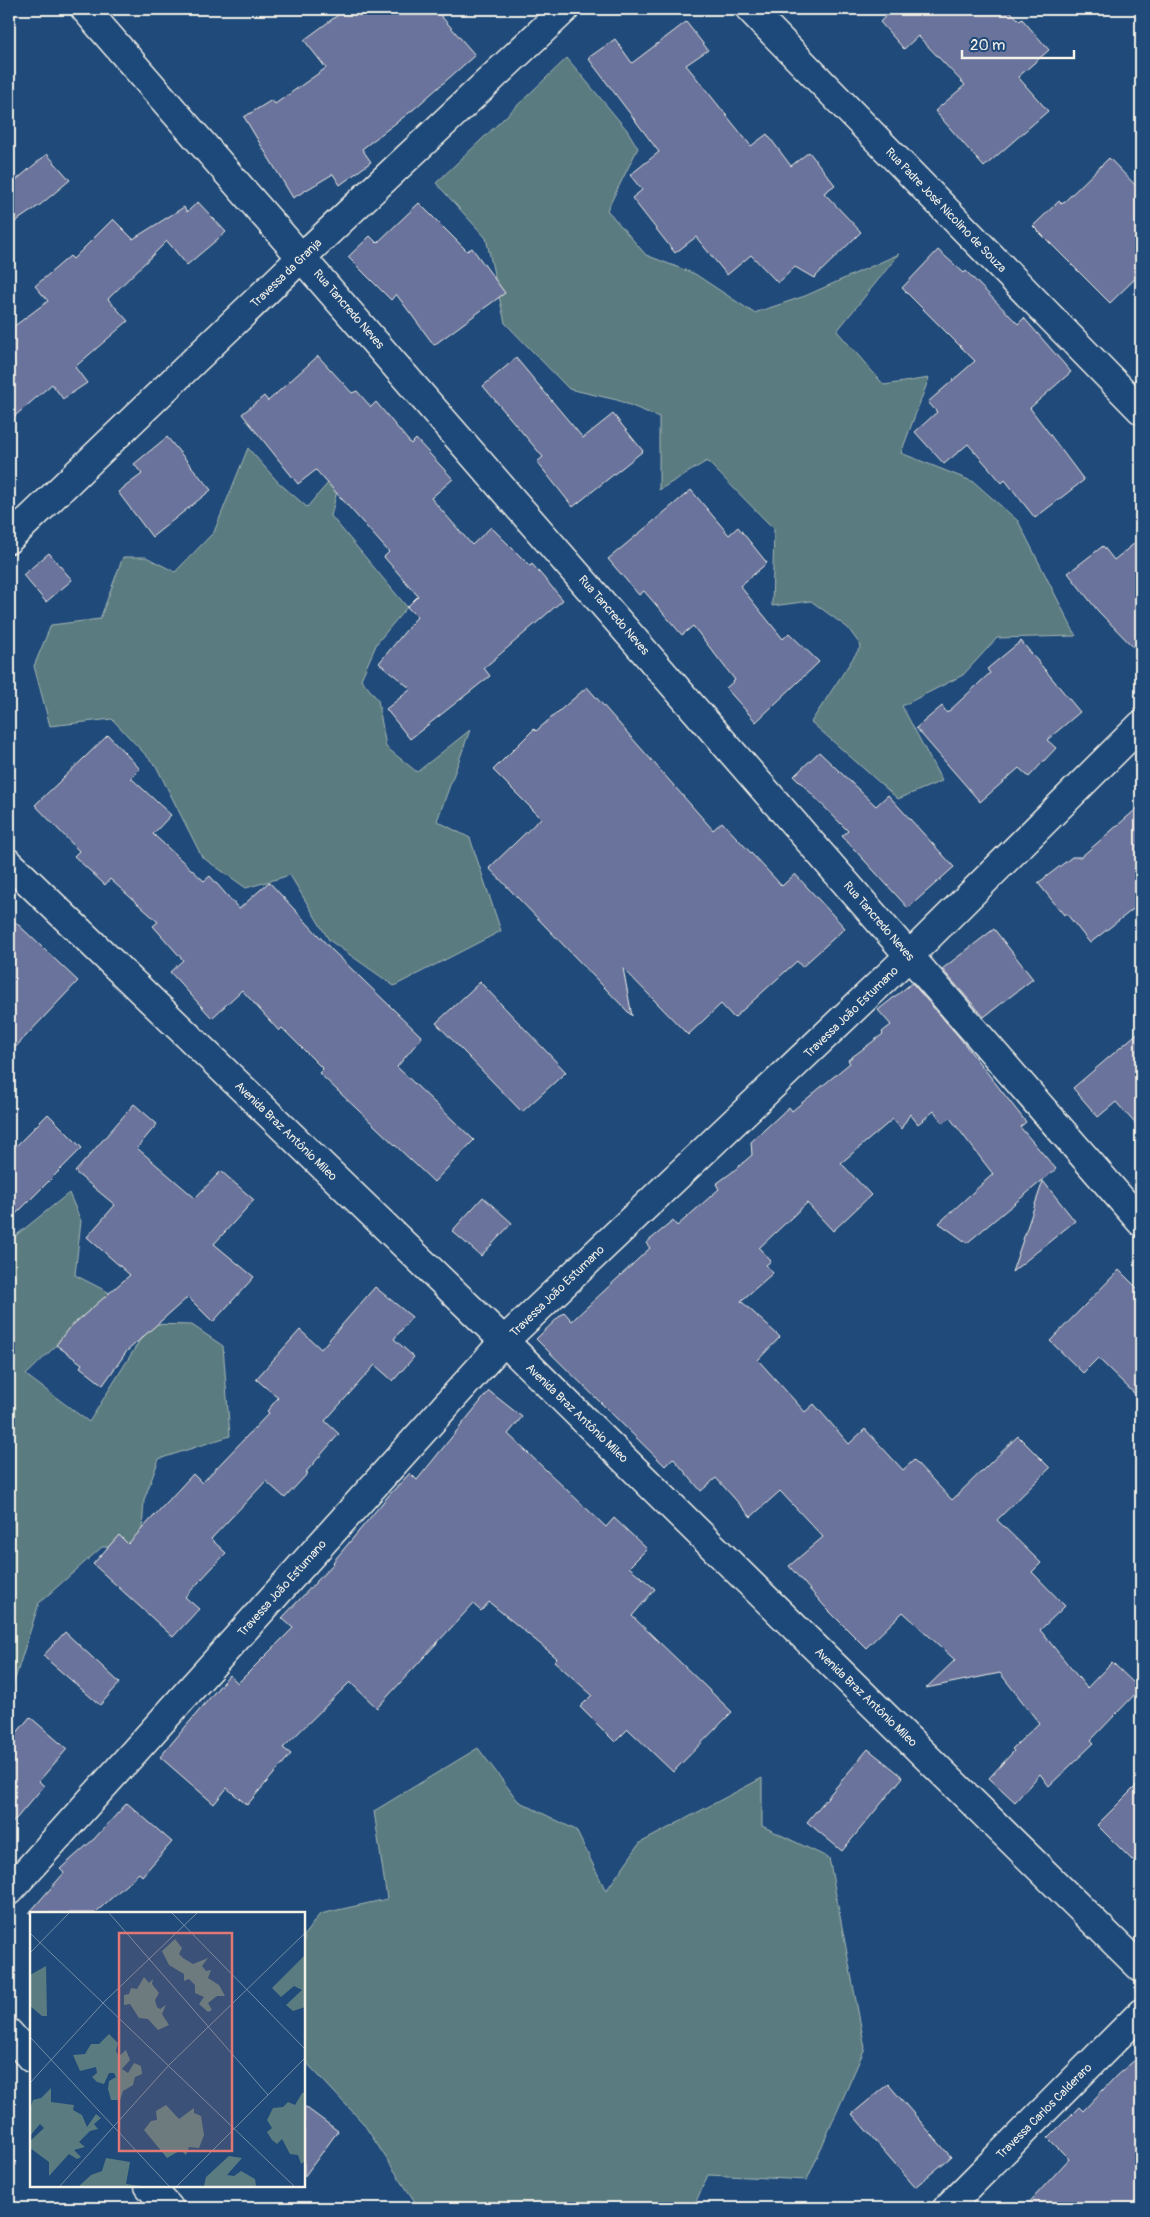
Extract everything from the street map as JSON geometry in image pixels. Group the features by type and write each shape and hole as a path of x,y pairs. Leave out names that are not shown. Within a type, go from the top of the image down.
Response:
{"street":[{"name":"Rua Tancredo Neves","path":"85,9 303,256 1141,1222"},
{"name":"Travessa da Granja","path":"9,539 303,256 565,9"},
{"name":"Rua Padre José Nicolino de Souza","path":"750,9 1141,410"},
{"name":"Travessa João Estumano","path":"9,1891 504,1342 909,956 1141,725"},
{"name":"Avenida Braz Antônio Mileo","path":"9,863 504,1342 1141,1968"},
{"name":"Travessa Carlos Calderaro","path":"947,2208 1141,2013"},
{"path":"9,2033 30,2057"},
{"path":"150,2187 169,2208"}],"green space":[{"path":"567,58 627,130 638,148 607,210 646,255 695,274 754,313 805,296 899,254 837,331 884,385 929,378 901,453 974,482 1018,521 1076,636 997,638 963,675 902,706 942,781 898,799 811,722 861,646 848,628 811,601 772,606 774,529 707,461 659,490 659,417 617,400 569,389 505,323 486,238 436,183"},
{"path":"248,448 278,482 307,507 343,466 331,516 407,607 377,643 361,679 378,700 386,747 417,772 470,730 437,821 470,838 501,931 394,986 329,940 290,875 246,888 202,857 156,766 112,719 50,726 34,666 51,625 100,619 123,557 146,557 175,572 214,532"},
{"path":"69,1193 81,1221 75,1275 110,1293 26,1375 89,1422 150,1324 192,1325 223,1346 230,1436 159,1459 144,1500 141,1547 102,1547 39,1603 9,1698 9,1241"},
{"path":"478,1748 518,1801 576,1830 606,1891 640,1843 762,1778 762,1826 829,1858 865,2048 807,2180 708,2175 693,2208 637,2208 633,2204 622,2208 419,2208 363,2123 305,2061 305,1934 320,1914 387,1899 374,1811"}],"building":[{"path":"346,9 435,9 475,55 414,109 362,149 371,162 340,185 333,174 293,198 244,117 272,100 275,104 326,68 304,40"},
{"path":"892,9 1008,9 1020,21 1022,19 1049,50 1018,77 1048,111 984,167 935,111 965,85 918,36 904,49 880,22"},
{"path":"686,22 708,50 686,65 751,146 767,134 791,166 809,152 835,185 824,193 861,232 814,278 795,267 778,283 751,255 727,275 696,237 675,253 632,198 642,190 630,175 659,152 588,58 615,39 632,63"},
{"path":"47,154 70,180 40,205 9,226 9,186"},
{"path":"1109,158 1141,191 1141,273 1110,303 1033,226 1059,201 1062,204"},
{"path":"198,202 226,232 187,265 167,241 108,299 128,321 75,367 87,383 63,399 52,384 9,421 9,330 48,301 35,286 70,256 73,259 113,219 133,239 184,207 187,212"},
{"path":"419,203 467,251 472,248 505,293 434,345 396,294 391,300 348,257 370,236 377,243"},
{"path":"938,250 964,273 966,271 1018,324 1024,318 1071,372 1030,408 1084,480 1035,518 1005,480 1002,483 968,444 944,464 915,432 937,412 928,402 975,361 902,288"},
{"path":"318,356 352,393 357,391 371,407 376,402 411,444 416,439 453,479 431,498 472,545 491,527 530,566 532,564 563,600 484,668 490,676 410,739 386,709 411,689 379,663 417,617 407,607 418,596 384,557 389,552 316,470 298,484 242,414 264,396 268,401"},
{"path":"516,358 583,438 613,414 643,451 573,507 537,462 543,457 483,386"},
{"path":"167,437 211,490 152,537 118,492 142,474 134,464"},
{"path":"691,490 729,535 738,527 767,563 740,586 783,639 789,633 819,662 756,722 726,688 735,680 693,626 682,635 644,591 639,595 608,559"},
{"path":"1141,538 1141,655 1098,611 1068,573 1103,546 1114,560"},
{"path":"49,553 72,580 46,602 23,575"},
{"path":"1021,641 1080,712 1047,740 1056,748 1029,777 1019,768 980,802 916,728 942,706 947,713 990,673 987,669"},
{"path":"587,687 713,830 722,822 782,886 795,874 845,928 802,967 797,961 734,1018 721,1004 688,1035 623,968 632,1016 489,868 541,818 493,770 534,729 536,731"},
{"path":"108,735 140,769 131,778 171,815 153,834 204,881 210,876 239,909 269,882 331,949 422,1037 397,1067 474,1140 434,1182 319,1073 323,1069 282,1028 279,1031 242,990 212,1018 170,972 183,960 153,926 158,922 110,879 105,885 74,856 79,851 35,805"},
{"path":"819,752 876,806 888,795 954,867 908,908 842,836 848,831 794,776"},
{"path":"1141,805 1141,903 1090,943 1066,913 1064,915 1038,883 1072,857 1081,857"},
{"path":"9,916 78,981 9,1054"},
{"path":"994,929 1033,979 984,1017 942,969"},
{"path":"480,982 566,1072 522,1112 436,1023"},
{"path":"912,983 959,1037 1026,1122 1020,1127 1056,1169 967,1243 939,1223 993,1174 950,1118 943,1123 934,1111 918,1124 910,1114 901,1129 893,1119 841,1163 871,1195 833,1231 807,1203 759,1248 771,1261 766,1265 773,1273 741,1301 780,1337 758,1360 805,1412 814,1404 849,1444 865,1429 903,1470 914,1460 952,1500 1018,1436 1050,1468 997,1520 1041,1563 1032,1572 1065,1606 1040,1630 1087,1688 1112,1662 1140,1689 1091,1740 1094,1743 1049,1786 1040,1774 1015,1802 989,1778 1014,1751 1012,1749 1039,1723 1000,1673 926,1688 955,1660 903,1612 866,1648 827,1609 789,1566 823,1537 780,1491 751,1517 716,1478 701,1491 673,1458 665,1466 536,1339 564,1312 572,1321 650,1248 646,1243 673,1221 677,1226 719,1189 716,1184 752,1155 751,1142 789,1107 792,1111 850,1063 848,1060 883,1034 882,1032 891,1025 878,1010"},
{"path":"1141,1030 1141,1130 1116,1102 1098,1117 1073,1088"},
{"path":"134,1104 157,1124 137,1148 195,1198 221,1171 254,1200 214,1244 254,1277 213,1322 188,1297 127,1351 103,1385 80,1367 82,1364 56,1345 68,1329 130,1275 87,1237 115,1205 75,1172"},
{"path":"48,1114 82,1148 9,1221 9,1153"},
{"path":"1043,1181 1075,1221 1012,1272"},
{"path":"483,1197 512,1223 481,1256 452,1231"},
{"path":"1119,1270 1141,1292 1141,1400 1098,1358 1083,1373 1050,1341"},
{"path":"375,1287 412,1317 394,1339 414,1357 393,1381 375,1365 325,1421 339,1434 285,1498 266,1481 211,1539 226,1553 185,1597 199,1609 173,1637 93,1564 119,1535 128,1544 193,1474 202,1483 269,1413 267,1411 278,1398 256,1379 300,1330 321,1349"},
{"path":"489,1391 522,1417 508,1434 606,1527 614,1518 647,1549 629,1567 655,1589 632,1616 732,1712 673,1772 628,1729 615,1742 580,1707 592,1695 554,1661 557,1658 489,1602 481,1611 473,1604 377,1708 350,1682 283,1748 291,1754 247,1805 227,1788 214,1804 160,1757 229,1675 238,1683 293,1628 282,1618 334,1563 389,1495 410,1473 417,1480"},
{"path":"65,1632 120,1683 100,1705 43,1656"},
{"path":"30,1717 67,1749 39,1781 44,1786 9,1827 9,1742"},
{"path":"868,1749 903,1777 842,1851 807,1822"},
{"path":"1141,1781 1141,1869 1097,1825"},
{"path":"127,1803 172,1842 142,1876 139,1873 96,1912 29,1913 64,1873 60,1869 94,1839"},
{"path":"1141,2055 1141,2208 1024,2208 1069,2159 1048,2138 1079,2107 1083,2111 1117,2075"},
{"path":"888,2084 951,2157 915,2187 852,2114"},
{"path":"305,2107 338,2131 305,2176"}]}
